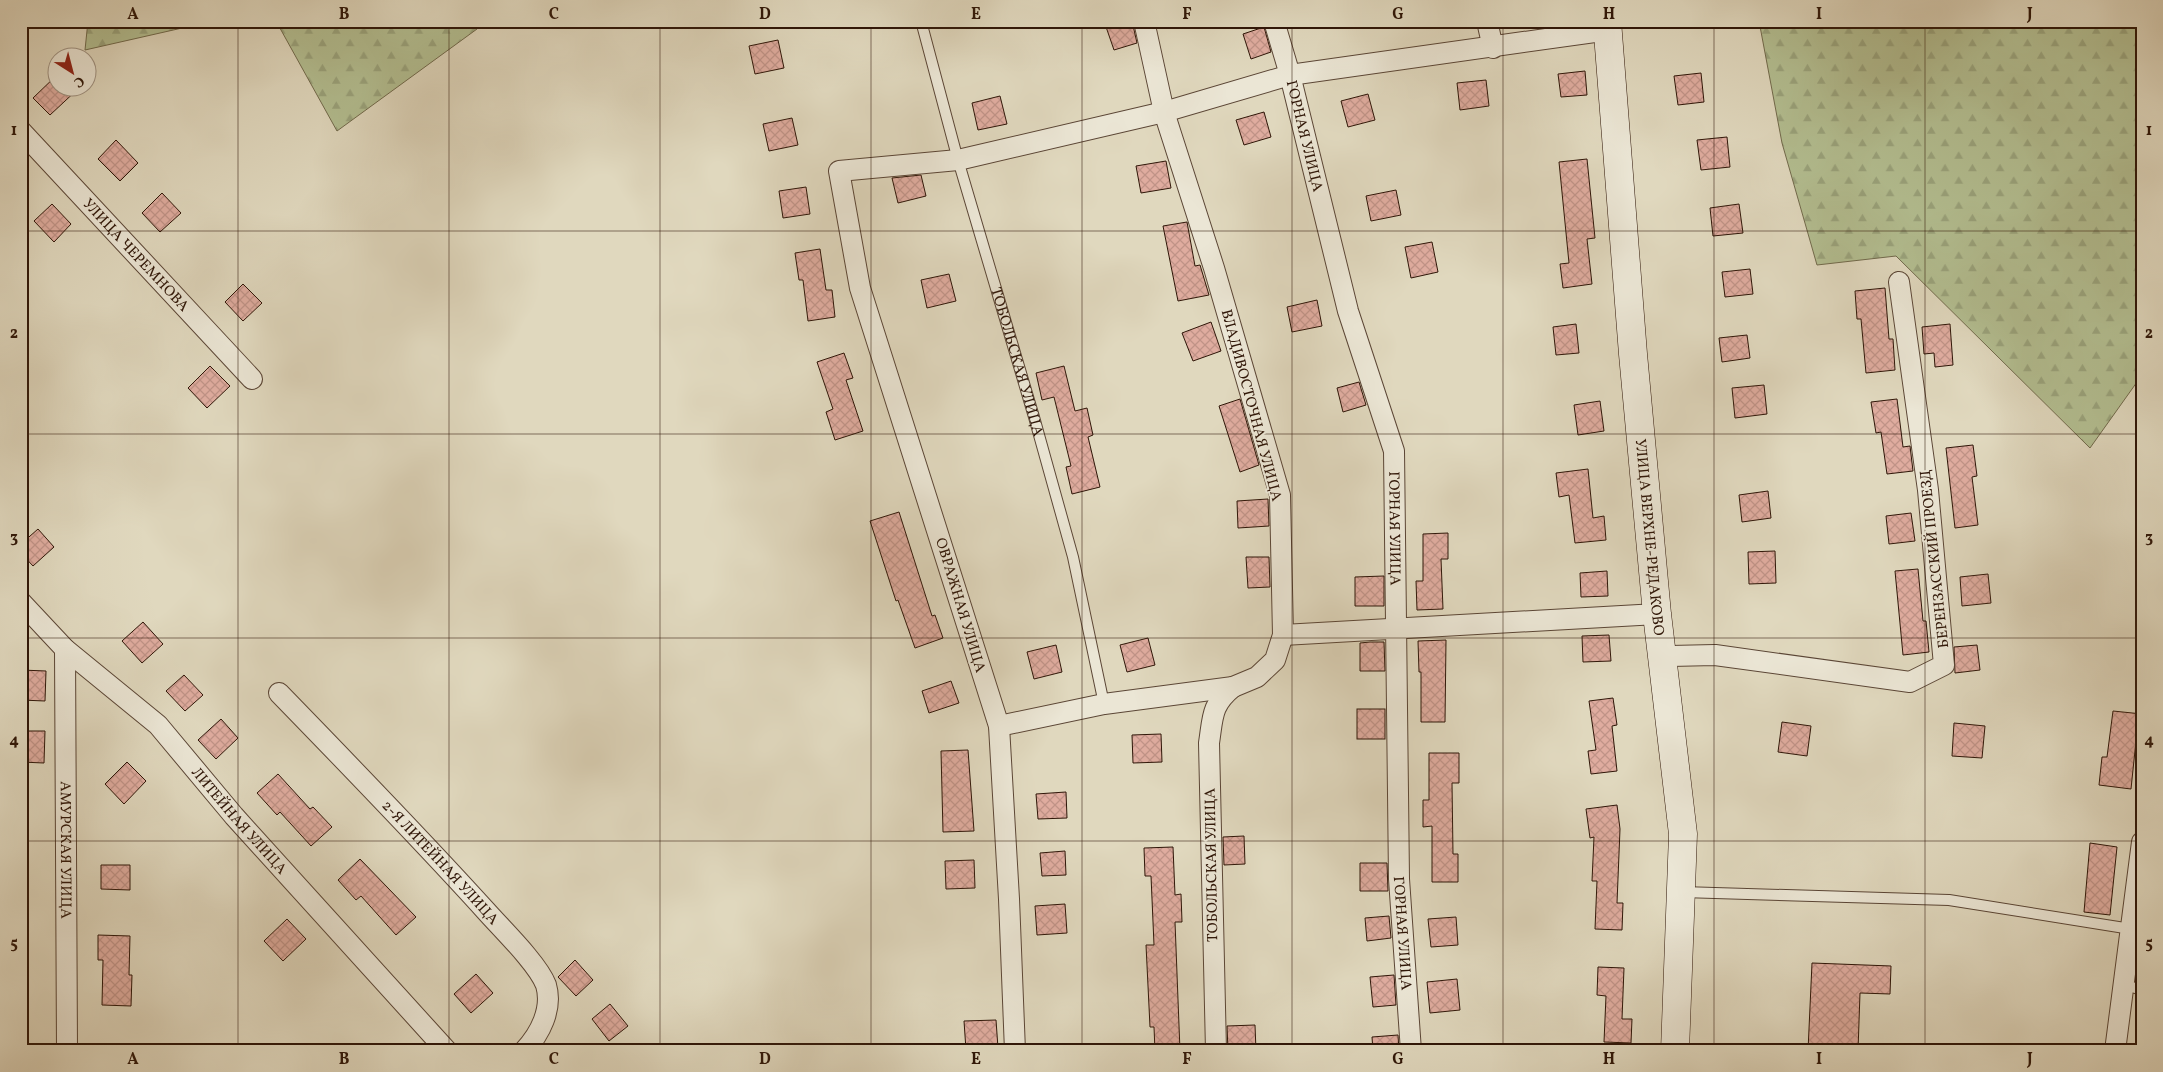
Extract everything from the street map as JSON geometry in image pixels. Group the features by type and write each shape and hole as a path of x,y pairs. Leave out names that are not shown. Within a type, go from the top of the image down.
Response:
{"street":[{"name":"ВЛАДИВОСТОЧНАЯ УЛИЦА","path":"999,726 1104,704 1233,687 1257,677 1275,660 1283,635 1280,495 1214,268 1164,112 1144,21"},
{"name":"ГОРНАЯ УЛИЦА","path":"1274,21 1290,74 1348,311 1394,451 1398,628 1399,879 1411,1051"},
{"path":"1487,21 1493,48"},
{"path":"958,160 1164,112 1290,74 1493,48 1608,26"},
{"name":"УЛИЦА ВЕРХНЕ-РЕДАКОВО","path":"1608,26 1633,354 1657,614 1683,834 1675,1051"},
{"name":"УЛИЦА ЧЕРЕМНОВА","path":"21,131 252,378"},
{"name":"ОВРАЖНАЯ УЛИЦА","path":"958,160 840,171 860,288 999,726 1009,899 1014,1051"},
{"name":"БЕРЕНЗАССКИЙ ПРОЕЗД","path":"1661,647 1670,656 1715,655 1910,682 1944,665 1928,490 1899,282"},
{"name":"ЛИТЕЙНАЯ УЛИЦА","path":"21,602 65,649 158,725 234,816 447,1051"},
{"path":"1283,635 1657,614"},
{"name":"АМУРСКАЯ УЛИЦА","path":"65,649 66,1051"},
{"name":"ТОБОЛЬСКАЯ УЛИЦА","path":"1216,1051 1209,744 1214,712 1219,698 1233,687"},
{"name":"2-Я ЛИТЕЙНАЯ УЛИЦА","path":"279,693 461,884 535,968 546,985 548,999 545,1020 524,1051"},
{"path":"2115,1051 2133,988 2131,929 2142,842"}],"lane":[{"name":"ТОБОЛЬСКАЯ УЛИЦА","path":"921,21 958,160 1070,548 1104,704"},
{"path":"1681,892 1949,900 2131,929"}],"green space":[{"path":"88,21 213,21 94,48 85,48"},
{"path":"276,21 472,21 477,29 337,131"},
{"path":"1759,21 2142,21 2142,375 2090,448 1896,256 1817,265 1782,143"}],"building":[{"path":"1104,21 1132,21 1137,43 1114,50"},
{"path":"1264,27 1271,52 1251,59 1243,34"},
{"path":"778,40 784,68 755,74 749,46"},
{"path":"1585,71 1587,95 1561,97 1558,74"},
{"path":"1701,73 1704,102 1678,105 1674,76"},
{"path":"1486,80 1489,106 1460,110 1457,83"},
{"path":"48,84 48,98 68,98 50,115 33,98"},
{"path":"1368,94 1375,120 1348,127 1341,101"},
{"path":"1000,96 1007,124 978,130 972,103"},
{"path":"1264,112 1271,137 1244,145 1236,120"},
{"path":"792,118 798,145 769,151 763,124"},
{"path":"1727,137 1730,167 1701,170 1697,140"},
{"path":"116,140 138,163 120,181 98,159"},
{"path":"1587,159 1595,238 1587,239 1592,284 1563,288 1560,264 1569,263 1559,162"},
{"path":"1166,161 1171,188 1141,193 1136,166"},
{"path":"921,175 926,196 898,203 892,178"},
{"path":"806,187 810,214 783,218 779,191"},
{"path":"1396,190 1401,215 1371,221 1366,196"},
{"path":"162,193 181,213 160,232 142,213"},
{"path":"52,204 71,224 54,242 34,221"},
{"path":"1739,204 1743,233 1713,236 1710,208"},
{"path":"1187,222 1195,266 1200,265 1209,295 1178,301 1163,226"},
{"path":"1432,242 1438,272 1411,278 1405,247"},
{"path":"820,249 826,290 832,290 835,317 808,321 803,280 799,280 795,253"},
{"path":"1750,269 1753,294 1725,297 1722,272"},
{"path":"949,274 956,301 927,308 921,280"},
{"path":"243,284 262,303 243,321 225,302"},
{"path":"1885,288 1889,339 1893,339 1895,370 1866,373 1861,319 1857,319 1855,291"},
{"path":"1317,300 1322,326 1292,332 1287,307"},
{"path":"1211,322 1221,351 1193,361 1182,333"},
{"path":"1576,324 1579,353 1556,355 1553,327"},
{"path":"1950,324 1953,365 1935,367 1934,353 1924,354 1922,327"},
{"path":"1747,335 1750,358 1722,362 1719,338"},
{"path":"844,353 853,378 846,380 863,431 835,440 826,412 833,409 817,362"},
{"path":"210,366 230,386 207,408 188,388"},
{"path":"1064,366 1075,411 1087,408 1093,435 1088,437 1100,487 1072,494 1066,467 1071,466 1054,397 1042,400 1036,373"},
{"path":"1359,382 1366,405 1343,412 1337,388"},
{"path":"1764,385 1767,414 1735,418 1732,388"},
{"path":"1240,399 1259,465 1240,472 1219,406"},
{"path":"1897,399 1903,447 1910,446 1913,471 1887,474 1881,432 1876,433 1871,402"},
{"path":"1600,401 1604,431 1578,435 1574,405"},
{"path":"1973,445 1977,476 1972,477 1978,525 1955,528 1946,448"},
{"path":"1588,469 1593,518 1604,516 1606,540 1575,543 1569,495 1559,497 1556,473"},
{"path":"1768,491 1771,518 1742,522 1739,495"},
{"path":"1268,499 1269,526 1238,528 1237,501"},
{"path":"899,512 932,616 935,615 943,638 915,648 898,600 896,601 870,521"},
{"path":"1911,513 1915,541 1889,544 1886,516"},
{"path":"38,529 54,547 33,566 21,553 21,544"},
{"path":"1448,533 1448,559 1441,559 1443,609 1417,610 1416,581 1423,581 1423,534"},
{"path":"1775,551 1776,583 1749,584 1748,552"},
{"path":"1246,557 1269,557 1270,587 1248,588"},
{"path":"1918,569 1923,621 1926,621 1929,652 1903,655 1895,571"},
{"path":"1607,571 1608,596 1581,597 1580,573"},
{"path":"1988,574 1991,603 1962,606 1960,577"},
{"path":"1384,576 1384,606 1355,606 1355,577"},
{"path":"143,622 163,644 142,663 122,641"},
{"path":"1609,635 1611,661 1583,662 1582,636"},
{"path":"1148,638 1155,665 1127,672 1120,645"},
{"path":"1446,640 1445,722 1421,722 1421,672 1419,672 1418,641"},
{"path":"1384,642 1385,671 1360,671 1360,643"},
{"path":"1056,645 1062,672 1034,679 1027,652"},
{"path":"1977,645 1980,670 1955,673 1954,647"},
{"path":"21,670 46,671 45,701 21,700"},
{"path":"184,675 203,695 185,711 166,691"},
{"path":"951,681 959,703 929,713 922,691"},
{"path":"1613,698 1617,725 1612,726 1617,771 1591,774 1588,751 1596,750 1589,701"},
{"path":"1357,709 1385,709 1385,739 1357,739"},
{"path":"2113,711 2142,714 2139,741 2136,741 2131,789 2099,785 2102,757 2107,757"},
{"path":"221,719 238,738 216,759 198,740"},
{"path":"1782,722 1811,726 1807,756 1778,752"},
{"path":"1954,723 1985,726 1982,758 1952,756"},
{"path":"21,731 45,731 44,763 21,762"},
{"path":"1161,734 1162,762 1133,763 1132,735"},
{"path":"968,750 974,831 943,832 941,751"},
{"path":"1429,753 1459,753 1459,783 1452,783 1453,854 1458,854 1458,882 1432,882 1432,826 1423,827 1423,800 1429,800"},
{"path":"127,762 146,781 124,804 105,784"},
{"path":"278,774 310,809 313,807 332,827 311,846 280,812 277,815 257,793"},
{"path":"1066,792 1067,818 1038,819 1036,794"},
{"path":"1617,805 1620,829 1617,903 1623,903 1622,930 1595,929 1597,881 1592,881 1594,837 1590,838 1586,809"},
{"path":"1244,836 1245,864 1224,865 1223,837"},
{"path":"2090,843 2117,847 2110,915 2084,912"},
{"path":"1173,847 1175,895 1181,894 1182,922 1175,922 1180,1051 1155,1051 1154,1027 1150,1027 1146,945 1154,945 1151,876 1145,876 1144,848"},
{"path":"1065,851 1066,875 1042,876 1040,853"},
{"path":"360,859 416,917 396,935 361,896 356,900 338,880"},
{"path":"974,860 975,888 946,889 945,861"},
{"path":"1360,863 1387,863 1388,891 1360,891"},
{"path":"101,865 130,865 130,890 101,889"},
{"path":"1065,904 1067,933 1037,935 1035,906"},
{"path":"1389,916 1391,938 1367,941 1365,918"},
{"path":"1456,917 1458,945 1431,947 1428,919"},
{"path":"287,919 306,939 283,961 264,941"},
{"path":"98,935 130,936 129,975 132,975 131,1006 102,1005 103,960 98,960"},
{"path":"575,960 593,980 576,996 558,977"},
{"path":"1812,963 1891,966 1890,994 1860,993 1858,1051 1808,1051"},
{"path":"1598,967 1624,968 1622,1019 1632,1019 1631,1043 1604,1042 1606,996 1597,995"},
{"path":"476,974 493,993 471,1013 454,994"},
{"path":"1394,975 1396,1005 1373,1007 1370,977"},
{"path":"1457,979 1460,1010 1430,1013 1427,982"},
{"path":"610,1004 628,1026 609,1041 592,1019"},
{"path":"996,1020 998,1048 966,1050 964,1021"},
{"path":"1255,1025 1256,1051 1228,1051 1227,1026"},
{"path":"1398,1035 1399,1051 1373,1051 1372,1037"}]}
